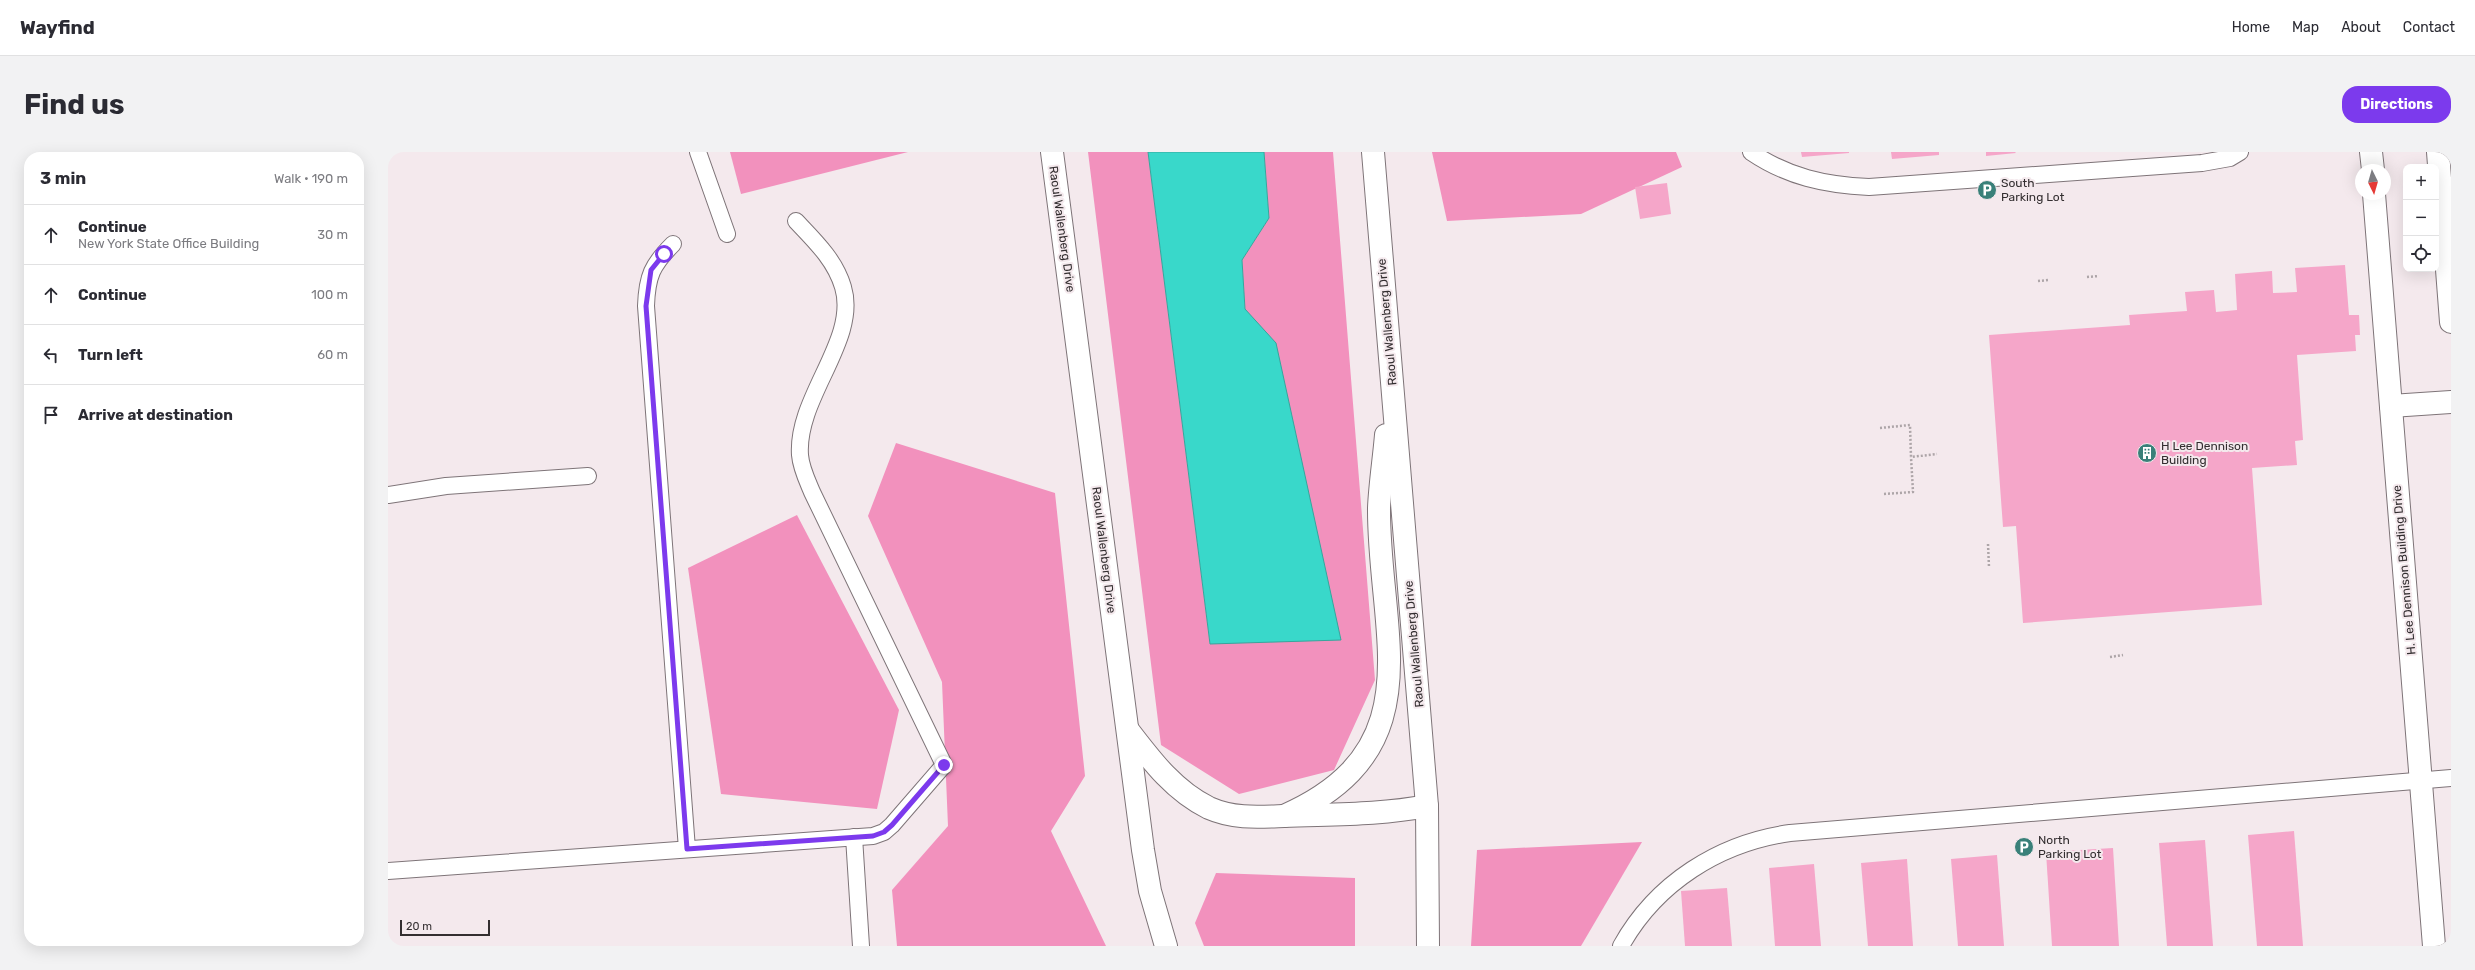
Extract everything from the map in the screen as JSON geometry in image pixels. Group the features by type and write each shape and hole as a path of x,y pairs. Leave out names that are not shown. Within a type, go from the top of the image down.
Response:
{"street":[{"name":"Raoul Wallenberg Drive","path":"1052,152 1150,891 1166,946"},
{"name":"Raoul Wallenberg Drive","path":"1373,152 1427,806 1428,946"},
{"path":"2371,152 2372,164"},
{"path":"2438,152 2451,322"},
{"name":"H. Lee Dennison Building Drive","path":"2374,200 2434,946"},
{"path":"1284,816 1316,800 1353,768 1374,737 1386,705 1389,686 1390,647 1379,508 1392,378"},
{"path":"2391,406 2451,402"},
{"path":"1128,730 1164,774 1189,796 1209,808 1225,814 1252,818 1322,816 1410,809 1427,806"}],"lane":[{"path":"698,152 727,234"},
{"path":"1751,152 1778,169 1796,176 1844,186 1869,187 2202,163 2230,158 2240,152"},
{"path":"388,870 873,836 884,832 944,765 812,492 802,467 800,454 803,427 816,389 843,327 846,302 843,288 830,260 796,221"},
{"path":"673,244 656,262 651,270 646,294 687,849"},
{"path":"388,495 446,486 588,476"},
{"path":"1621,946 1644,910 1660,893 1701,864 1724,851 1758,838 1790,833 2451,778"},
{"path":"854,837 861,946"}],"path":[{"path":"2087,277 2099,276"},
{"path":"2038,281 2049,280"},
{"path":"1880,428 1910,425 1912,492 1884,494"},
{"path":"1911,457 1938,454"},
{"path":"1988,544 1989,567"},
{"path":"2110,657 2123,655"}],"shaded area":[{"path":"730,152 908,152 741,194"},
{"path":"1088,152 1148,152 1210,644 1276,344 1245,310 1242,260 1269,218 1264,152 1333,152 1375,680 1334,770 1239,794 1161,745"},
{"path":"1432,152 1676,152 1682,167 1581,214 1447,221"},
{"path":"896,443 1055,493 1085,776 1051,831 1106,946 897,946 892,890 948,826 942,682 868,516"},
{"path":"797,515 899,710 877,809 721,794 688,568"},
{"path":"1642,842 1581,946 1471,946 1477,850"},
{"path":"1216,873 1355,878 1355,946 1204,946 1195,923"}],"water":[{"path":"1148,152 1264,152 1269,218 1242,260 1245,309 1276,343 1341,640 1210,644"}],"building":[{"path":"1801,152 1849,152 1849,153 1802,157"},
{"path":"1891,152 1939,152 1939,155 1892,159"},
{"path":"1986,152 2015,152 2016,153 1986,156"},
{"path":"1667,183 1671,214 1640,219 1635,187"},
{"name":"H Lee Dennison Building","path":"2345,265 2349,315 2359,315 2360,335 2355,335 2356,351 2297,355 2303,440 2295,441 2297,465 2252,468 2262,605 2023,623 2016,526 2003,527 1989,335 2130,325 2129,315 2187,311 2185,292 2214,290 2216,312 2237,310 2235,274 2272,271 2273,293 2297,292 2295,268"},
{"path":"2294,831 2303,946 2257,946 2248,835"},
{"path":"2205,840 2213,946 2167,946 2159,843"},
{"path":"2113,848 2119,946 2052,946 2046,852"},
{"path":"1997,855 2004,946 1958,946 1951,859"},
{"path":"1907,859 1913,946 1868,946 1861,863"},
{"path":"1814,864 1821,946 1775,946 1769,868"},
{"path":"1727,888 1732,946 1685,946 1681,891"}],"place":[{"name":"South Parking Lot","path":"1987,190"},
{"name":"H Lee Dennison Building","path":"2147,453"},
{"name":"North Parking Lot","path":"2024,847"}],"route":[{"path":"664,254 651,270 646,294 646,306 687,849 873,836 884,832 892,825 944,765"}]}
